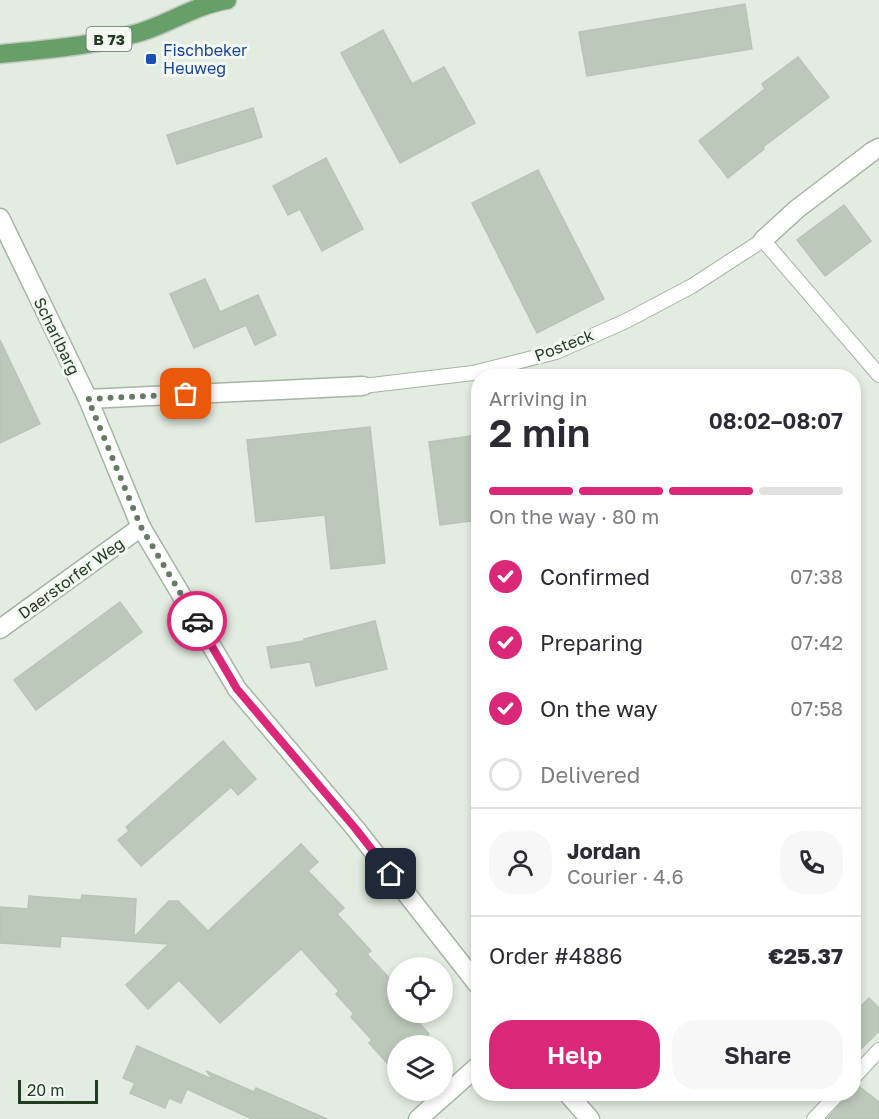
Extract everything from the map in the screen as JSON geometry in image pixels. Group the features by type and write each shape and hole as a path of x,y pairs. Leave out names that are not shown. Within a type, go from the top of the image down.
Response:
{"main road":[{"name":"B 73","path":"193,0 220,1"},
{"name":"B 73","path":"0,54 119,38 142,32 220,1"}],"street":[{"name":"Posteck","path":"763,240 797,209 879,148"},
{"name":"Scharlbarg","path":"0,218 88,399 141,527 237,689 355,828 471,975"},
{"name":"Posteck","path":"88,399 363,386"},
{"name":"Daerstorfer Weg","path":"0,628 141,527"},
{"path":"418,1119 471,1072"},
{"path":"574,1101 590,1119"}],"lane":[{"path":"763,240 879,375"},
{"name":"Posteck","path":"489,369 556,352 626,321 692,286 763,240"},
{"name":"Posteck","path":"363,386 471,373"},
{"path":"861,1069 879,1050"},
{"path":"814,1119 831,1101"}],"building":[{"path":"745,4 752,49 587,76 579,32"},
{"path":"383,30 412,84 444,67 475,123 400,163 341,53"},
{"path":"798,57 829,97 763,147 764,149 728,178 699,141 765,89 762,84"},
{"path":"253,108 262,137 177,164 167,135"},
{"path":"326,158 363,229 322,251 300,209 288,215 273,186"},
{"path":"538,170 604,299 537,333 472,203"},
{"path":"844,205 871,241 825,276 797,240"},
{"path":"205,279 220,312 258,295 276,335 255,345 246,325 194,348 170,294"},
{"path":"0,340 40,424 0,443"},
{"path":"370,427 385,563 331,569 325,515 256,522 247,440"},
{"path":"471,436 471,521 440,525 429,442"},
{"path":"120,602 142,632 36,710 14,680"},
{"path":"375,621 387,669 316,686 310,662 271,668 267,647 304,641 304,639"},
{"path":"223,741 256,779 238,795 231,787 141,866 118,840 129,831 126,827"},
{"path":"301,844 318,862 308,871 344,908 337,914 371,951 367,954 387,976 387,1023 419,1023 429,1034 387,1035 387,1063 369,1043 372,1040 351,1017 354,1014 336,994 339,991 301,949 220,1023 179,980 148,1009 126,985 169,944 61,936 60,947 0,943 0,907 28,909 29,896 81,900 82,895 136,899 134,937 169,901 178,901 208,931"},
{"path":"869,998 879,1008 879,1031 861,1049 861,1006"},
{"path":"137,1046 214,1080 206,1071 254,1092 256,1088 327,1119 252,1119 187,1089 181,1103 169,1098 165,1108 130,1093 135,1083 123,1078"},
{"path":"861,1088 879,1102 879,1119 827,1119 843,1101 861,1101"}],"way so far":[{"path":"186,394 88,399 141,527 197,621"}],"place":[{"name":"Fischbeker Heuweg","path":"151,59"}],"route":[{"path":"197,621 237,689 391,874"}]}
